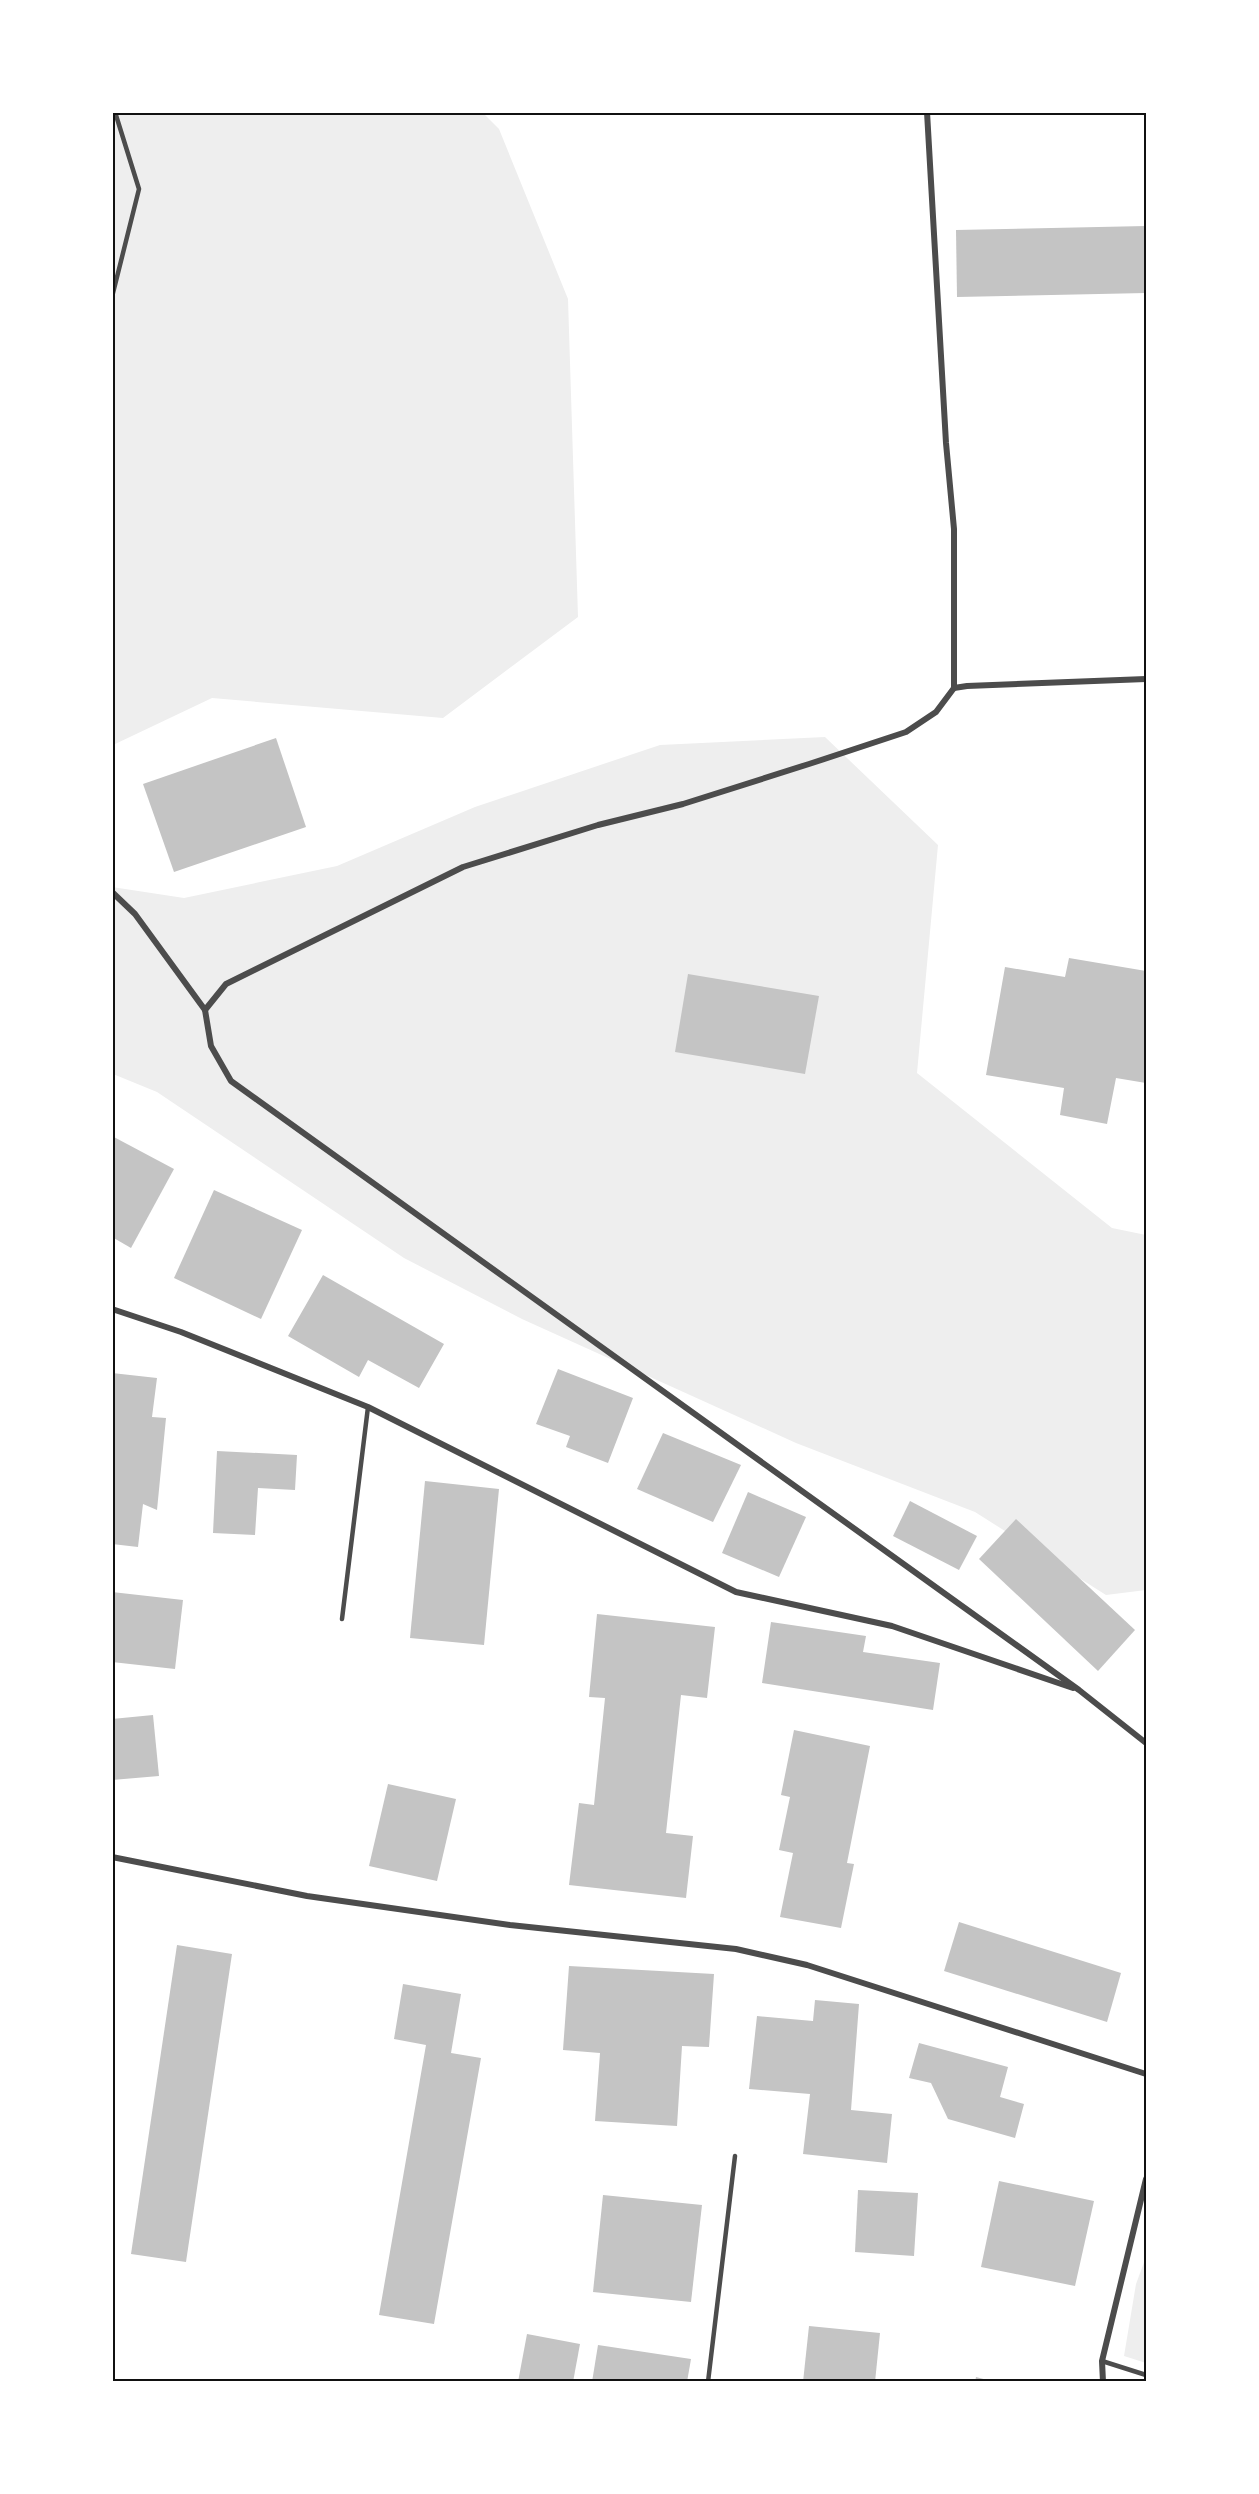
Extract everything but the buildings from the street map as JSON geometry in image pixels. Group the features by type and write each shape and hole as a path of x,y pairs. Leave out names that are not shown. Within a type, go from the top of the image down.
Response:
{"street":[{"path":"205,1010 226,984 463,867 598,825 683,804 906,732 936,712 954,688 954,529 946,443 927,112"},
{"path":"954,688 1146,680"},
{"path":"112,892 135,914 205,1010 211,1046 231,1082 1079,1690 1146,1743"},
{"path":"112,1310 181,1332 368,1407 736,1592 892,1626 1079,1690"},
{"path":"112,1857 307,1896 510,1925 736,1949 807,1965 1146,2074"},
{"path":"1103,2382 1102,2361 1146,2179"}],"lane":[{"path":"112,297 139,189 115,112"},
{"path":"342,1619 368,1407"},
{"path":"708,2382 735,2156"},
{"path":"1102,2361 1146,2375"}],"shaded area":[{"path":"482,112 499,129 568,299 578,617 443,718 212,698 113,745 112,113"},
{"path":"825,737 938,845 917,1073 1112,1228 1146,1235 1146,1590 1106,1595 975,1512 796,1443 522,1319 404,1258 157,1092 113,1074 112,887 184,898 337,866 475,807 660,745"},
{"path":"1146,2257 1146,2363 1124,2356 1136,2284"}]}
